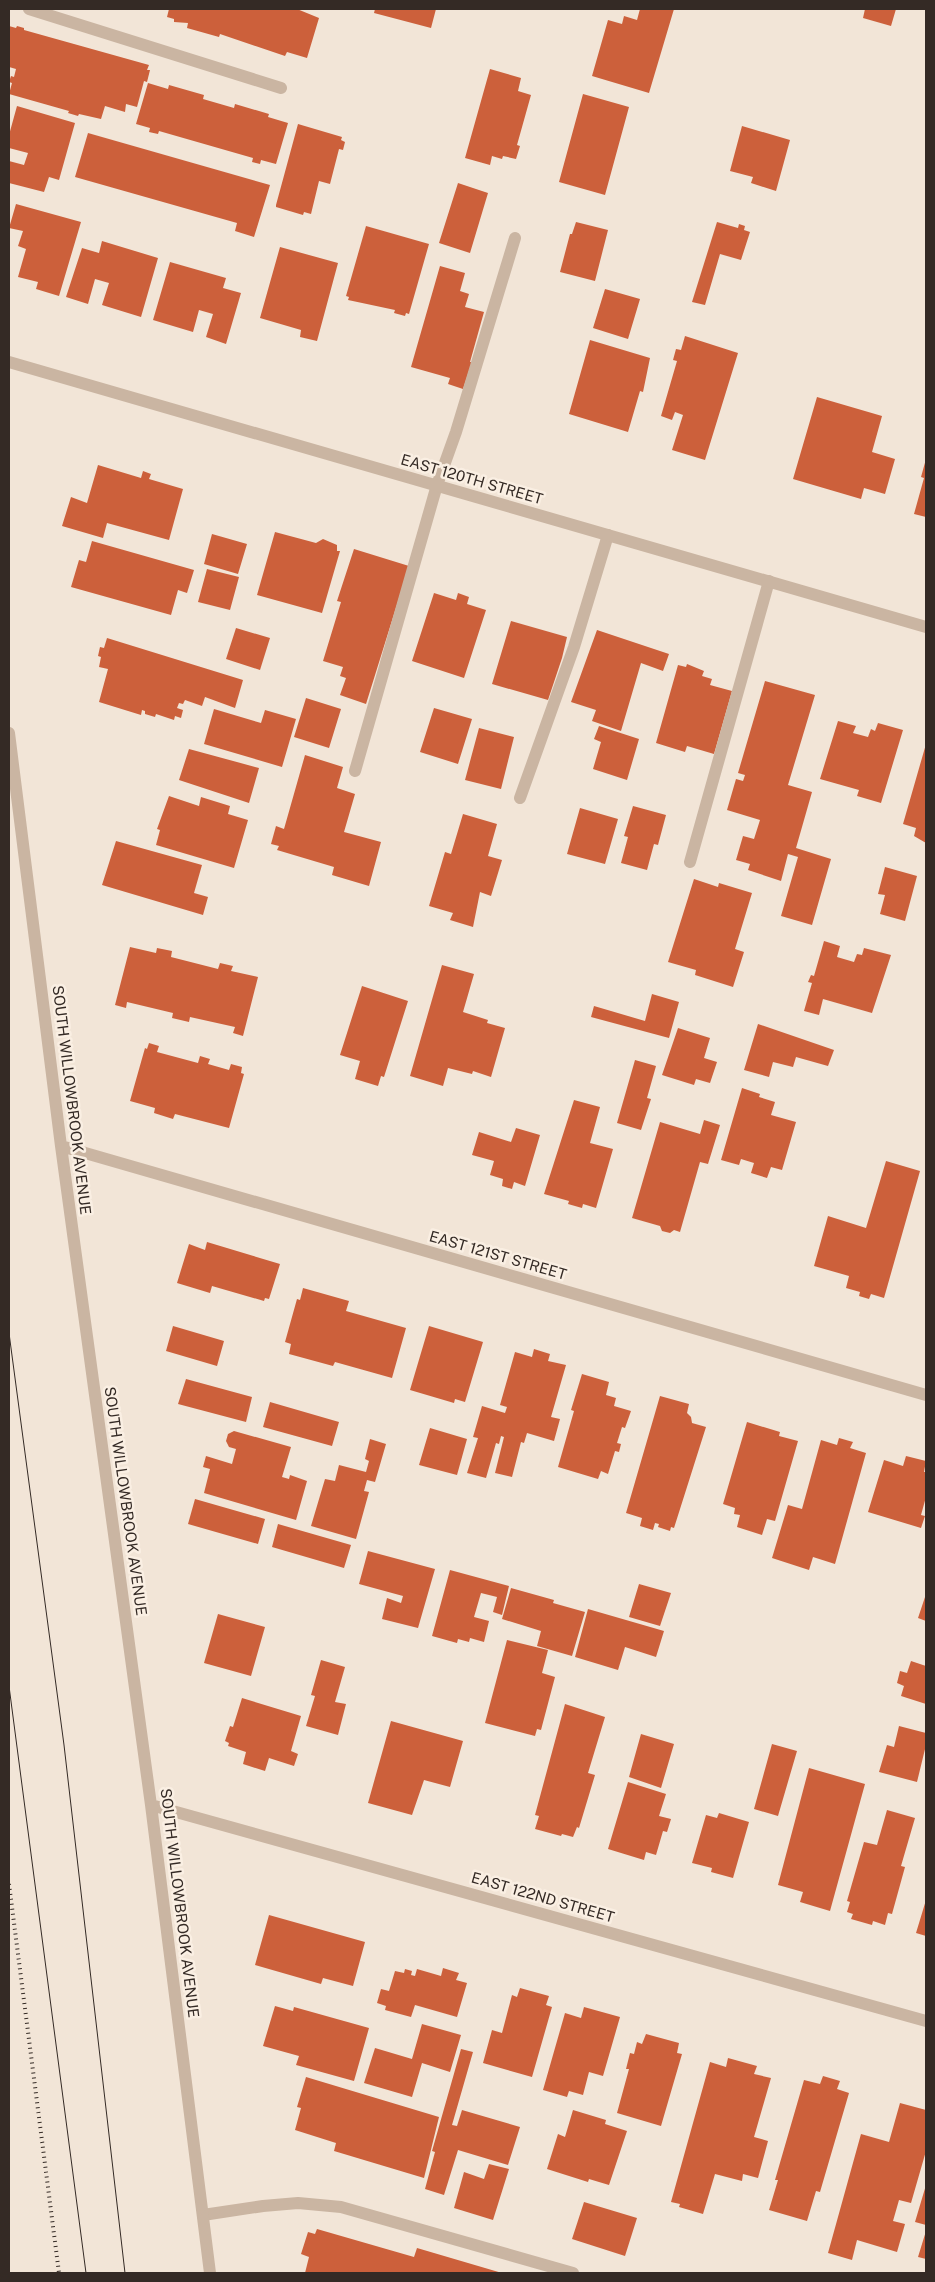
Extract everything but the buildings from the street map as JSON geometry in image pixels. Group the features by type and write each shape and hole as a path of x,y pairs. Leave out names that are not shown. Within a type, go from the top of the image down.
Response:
{"street":[{"path":"28,9 281,88"},
{"path":"355,771 437,485 456,432 515,238"},
{"name":"EAST 120TH STREET","path":"9,362 926,627"},
{"path":"520,798 574,647 608,535"},
{"path":"690,862 769,581"},
{"name":"SOUTH WILLOWBROOK AVENUE","path":"9,733 61,1146 151,1805 210,2273"},
{"name":"EAST 121ST STREET","path":"61,1146 926,1395"},
{"name":"EAST 122ND STREET","path":"151,1805 926,2021"},
{"path":"203,2215 263,2206 298,2204 341,2207 573,2273"}],"tram line":[{"path":"9,1333 64,1745 125,2273"},
{"path":"9,1686 86,2273"}],"railway":[{"path":"9,1884 59,2273"}]}
